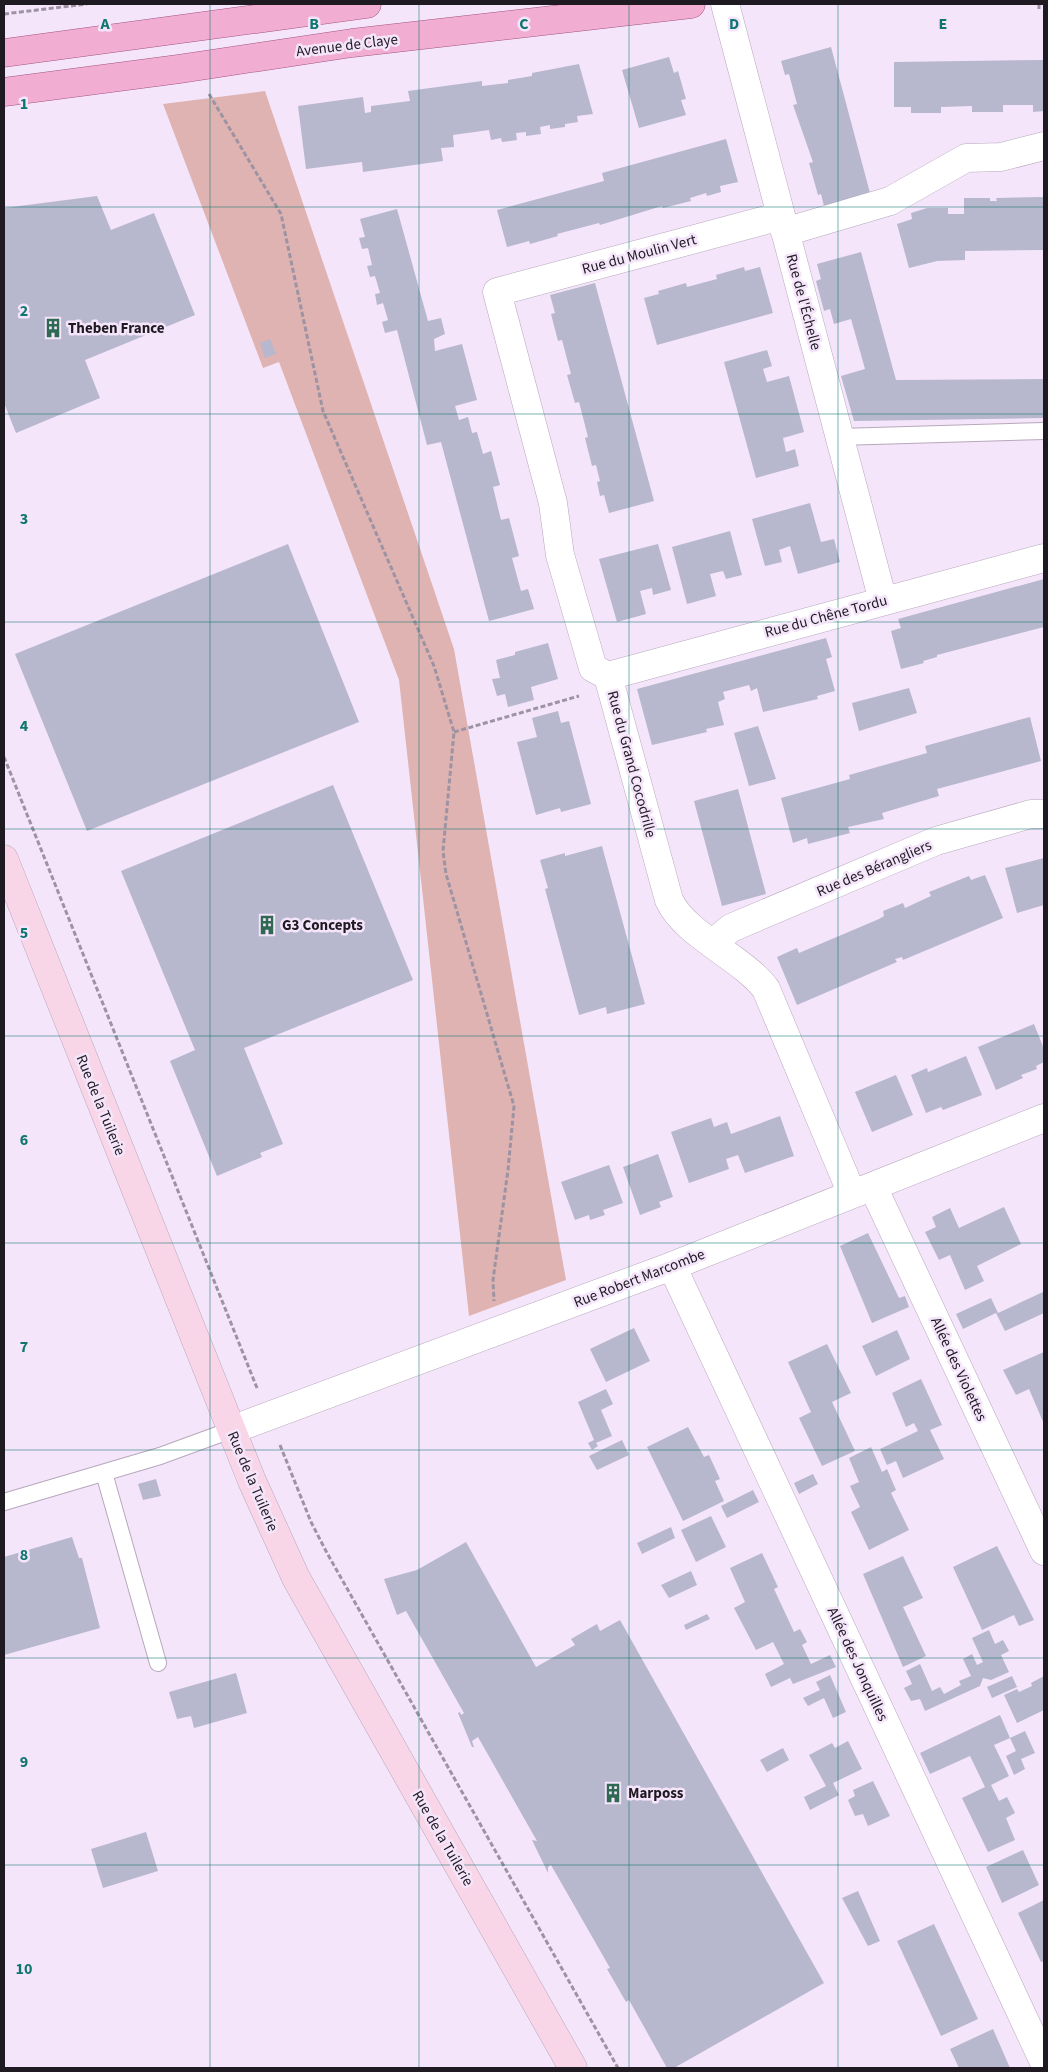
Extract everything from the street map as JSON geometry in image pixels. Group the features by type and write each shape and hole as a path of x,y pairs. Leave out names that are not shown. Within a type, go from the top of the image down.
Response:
{"main road":[{"path":"4,53 367,4"},
{"name":"Avenue de Claye","path":"4,92 179,69 352,43 691,4"}],"street":[{"name":"Rue de l'Échelle","path":"725,4 883,601"},
{"name":"Rue du Moulin Vert","path":"497,292 783,224 890,201 966,158 1001,157 1044,146"},
{"name":"Rue du Grand Cocodrille","path":"497,292 553,503 560,555 592,668 608,676 669,900 674,910 712,944 760,980 863,1191"},
{"name":"Rue du Chêne Tordu","path":"608,676 1044,558"},
{"name":"Rue des Bérangliers","path":"712,944 731,928 936,841 1031,814 1044,814"},
{"name":"Rue de la Tuilerie","path":"4,860 252,1481 296,1578 573,2068"},
{"name":"Rue Robert Marcombe","path":"232,1430 672,1266 1044,1118"},
{"name":"Allée des Violettes","path":"863,1191 1044,1551"},
{"name":"Allée des Jonquilles","path":"672,1266 1044,2062"}],"lane":[{"path":"840,437 1044,431"},
{"path":"4,1502 177,1451 232,1430"},
{"path":"104,1474 158,1663"}],"path":[{"path":"4,14 87,4"},
{"path":"1039,4 1039,11"},
{"path":"208,92 281,214 323,410 434,666 454,732 443,851 446,874 514,1106 508,1170 492,1280 494,1305"},
{"path":"454,732 582,695"}],"shaded area":[{"path":"265,91 454,649 566,1280 469,1316 399,680 279,362 263,368 163,104"}],"building":[{"path":"831,47 870,193 824,206 821,194 818,195 809,163 813,162 793,105 797,104 789,74 785,75 781,61"},
{"path":"669,57 674,73 678,71 686,99 681,100 686,115 639,128 622,70"},
{"path":"1044,60 1044,111 1033,112 1033,105 1003,105 1003,112 972,112 972,106 941,107 941,113 911,113 911,107 894,107 894,62"},
{"path":"579,64 593,114 577,116 578,122 565,124 565,127 550,129 550,125 540,127 541,134 526,136 526,132 516,133 517,140 502,142 501,138 491,140 489,130 453,135 454,147 441,148 443,161 363,172 362,162 306,169 298,106 363,97 365,113 371,112 371,106 410,101 408,91 482,81 482,86 508,83 508,80 532,76 532,73"},
{"path":"726,139 738,182 720,186 721,192 707,196 706,193 690,198 691,201 663,208 662,206 600,225 599,223 557,234 558,236 530,244 529,241 507,247 497,210 604,181 602,173"},
{"name":"Theben France","path":"97,196 111,230 154,213 195,315 85,360 100,398 16,433 4,403 4,208"},
{"path":"1044,197 1044,250 965,251 965,260 937,261 909,268 897,224 912,219 911,213 927,208 948,208 948,214 964,214 964,198 990,198 990,201 997,201 996,198"},
{"path":"397,209 428,321 441,318 445,334 434,339 435,351 462,344 477,400 455,406 459,420 468,417 472,433 477,432 483,454 491,451 500,485 493,487 501,520 509,518 519,556 512,558 521,591 528,589 534,609 489,621 441,442 427,445 397,330 385,333 382,322 388,320 383,303 377,305 375,294 380,293 375,276 370,277 367,266 372,265 368,248 362,249 359,238 365,237 360,219"},
{"path":"861,252 896,380 1044,379 1044,418 854,421 841,376 865,369 851,319 834,324 830,309 824,311 816,281 821,279 817,264"},
{"path":"744,267 745,271 760,267 773,313 657,345 644,298 659,294 658,291 686,283 687,287 717,279 716,275"},
{"path":"595,283 654,501 609,513 604,495 600,496 597,482 600,481 596,465 592,466 585,438 588,437 579,402 575,403 567,375 571,374 562,340 558,341 551,314 555,313 550,295"},
{"path":"270,339 276,354 265,358 260,343"},
{"path":"767,350 772,366 763,369 767,382 789,376 804,432 783,438 786,452 795,449 799,466 756,478 724,362"},
{"path":"810,503 821,542 834,539 840,562 798,574 790,546 779,550 782,562 765,566 752,519"},
{"path":"730,531 742,575 726,579 723,571 710,574 716,596 687,604 672,547"},
{"path":"288,544 359,722 87,831 15,654"},
{"path":"658,544 671,590 653,595 652,588 640,591 646,614 617,622 599,559"},
{"path":"1044,579 1044,627 937,655 937,657 923,661 924,663 901,669 891,631 901,628 898,619"},
{"path":"826,638 832,657 826,659 835,691 817,696 818,699 763,712 757,688 751,691 749,685 723,692 725,699 718,702 724,725 706,729 707,732 652,745 637,689"},
{"path":"548,643 558,679 531,687 534,700 508,707 505,694 497,696 492,679 500,678 496,660 515,655 515,652"},
{"path":"909,688 917,713 859,731 852,703"},
{"path":"558,711 561,723 569,721 591,804 561,812 560,808 536,815 517,742 537,737 532,718"},
{"path":"1030,717 1041,761 937,789 939,796 882,813 884,819 848,827 850,833 808,844 807,838 793,843 781,798 850,779 849,775 927,753 925,746"},
{"path":"758,726 776,779 749,786 734,733"},
{"name":"G3 Concepts","path":"333,785 413,980 244,1048 283,1144 260,1153 262,1157 217,1176 170,1061 195,1050 121,871"},
{"path":"738,789 766,894 722,906 694,801"},
{"path":"602,846 645,1004 607,1014 606,1007 579,1015 545,889 548,888 540,860 565,853 565,856"},
{"path":"1044,858 1044,905 1017,913 1005,868"},
{"path":"985,875 1003,918 903,960 902,957 895,959 897,962 797,1005 777,957 797,948 799,953 879,919 884,916 883,911 903,903 905,908 931,896 929,892 969,876 971,880"},
{"path":"1034,1024 1044,1049 1044,1062 1036,1066 1037,1069 1021,1075 1023,1078 996,1090 978,1047"},
{"path":"966,1056 982,1095 943,1110 941,1107 926,1113 911,1075 927,1068 928,1072"},
{"path":"896,1075 913,1115 872,1132 855,1092"},
{"path":"780,1116 794,1156 745,1173 738,1155 726,1159 729,1169 689,1183 671,1132 711,1118 714,1127 727,1122 731,1134"},
{"path":"658,1154 673,1197 659,1202 661,1207 640,1215 623,1167"},
{"path":"609,1165 623,1203 603,1210 605,1215 590,1220 589,1215 575,1220 561,1182"},
{"path":"1004,1207 1021,1244 977,1266 984,1281 965,1290 950,1255 939,1260 925,1232 936,1227 932,1217 950,1208 959,1228"},
{"path":"868,1233 899,1298 905,1296 909,1307 872,1323 840,1246"},
{"path":"1043,1292 1044,1313 1005,1331 996,1313 963,1329 956,1314 991,1298 998,1313"},
{"path":"634,1328 650,1361 606,1382 590,1349"},
{"path":"897,1330 910,1359 876,1376 862,1346"},
{"path":"827,1344 851,1393 832,1402 855,1451 822,1466 799,1418 811,1412 788,1362"},
{"path":"1044,1352 1044,1424 1029,1389 1016,1395 1003,1370"},
{"path":"921,1379 942,1425 930,1430 944,1459 903,1478 896,1461 887,1465 880,1449 918,1431 914,1423 906,1427 892,1393"},
{"path":"606,1389 613,1404 601,1410 612,1436 596,1443 598,1446 592,1450 588,1443 594,1440 578,1402"},
{"path":"688,1427 704,1457 709,1455 720,1479 715,1481 724,1501 683,1521 647,1447"},
{"path":"622,1440 629,1455 597,1470 589,1456"},
{"path":"871,1447 882,1472 887,1469 896,1490 891,1493 909,1530 869,1550 851,1512 860,1507 850,1486 859,1482 849,1458"},
{"path":"813,1474 818,1484 799,1494 794,1483"},
{"path":"156,1479 161,1496 143,1500 138,1484"},
{"path":"753,1490 759,1502 727,1518 721,1506"},
{"path":"711,1516 726,1547 696,1562 681,1530"},
{"path":"671,1527 675,1538 642,1554 637,1543"},
{"path":"72,1537 79,1558 82,1558 100,1628 4,1655 4,1557"},
{"name":"Marposs","path":"466,1542 536,1667 575,1645 571,1639 597,1624 600,1631 620,1620 824,1983 674,2068 667,2068 629,2000 626,2002 607,1969 610,1968 551,1865 548,1867 548,1873 532,1840 537,1841 478,1737 472,1741 474,1747 472,1747 458,1713 460,1712 461,1715 464,1713 406,1611 397,1615 384,1579 417,1570"},
{"path":"997,1546 1034,1620 1019,1626 1014,1615 982,1630 953,1567"},
{"path":"762,1553 778,1587 774,1589 794,1632 800,1629 807,1642 802,1645 811,1664 830,1655 836,1667 793,1684 790,1678 771,1687 765,1674 784,1664 773,1642 756,1650 734,1608 745,1602 730,1568"},
{"path":"903,1556 923,1598 903,1607 926,1656 903,1667 863,1574"},
{"path":"691,1571 697,1585 669,1598 661,1585"},
{"path":"707,1614 710,1619 686,1630 684,1625"},
{"path":"989,1630 995,1644 1003,1640 1009,1651 1001,1655 1009,1672 991,1680 983,1678 980,1686 925,1711 920,1699 911,1701 904,1688 912,1684 906,1671 920,1664 932,1691 940,1687 944,1694 961,1685 959,1681 971,1676 963,1659 972,1654 977,1665 983,1662 972,1638"},
{"path":"236,1673 247,1713 194,1728 191,1716 177,1719 169,1692"},
{"path":"830,1675 846,1712 833,1718 824,1698 808,1706 803,1698 820,1690 816,1682"},
{"path":"1012,1676 1017,1687 992,1698 987,1687"},
{"path":"1044,1676 1044,1710 1017,1723 1004,1695 1017,1689 1019,1692 1032,1686 1031,1683"},
{"path":"1000,1715 1010,1738 994,1745 1009,1776 991,1785 999,1801 1007,1797 1015,1813 1006,1818 1015,1840 988,1852 962,1798 985,1787 970,1756 930,1774 920,1753"},
{"path":"1025,1731 1035,1753 1021,1759 1025,1769 1014,1775 1006,1756 1016,1751 1010,1738"},
{"path":"848,1741 862,1769 833,1783 839,1795 810,1810 804,1797 826,1786 809,1755 832,1743 835,1748"},
{"path":"783,1748 789,1760 767,1772 760,1760"},
{"path":"873,1781 890,1816 868,1826 863,1814 855,1816 848,1800 855,1796 853,1790"},
{"path":"146,1832 158,1871 103,1888 91,1849"},
{"path":"1023,1850 1039,1885 1002,1903 986,1867"},
{"path":"858,1891 880,1941 868,1946 842,1898"},
{"path":"1044,1900 1044,1961 1041,1962 1018,1913"},
{"path":"934,1924 978,2019 941,2036 897,1941"},
{"path":"993,2029 1010,2068 959,2068 950,2049"}],"place":[{"name":"Theben France","path":"53,328"},
{"name":"G3 Concepts","path":"267,925"},
{"name":"Marposs","path":"613,1793"}]}
